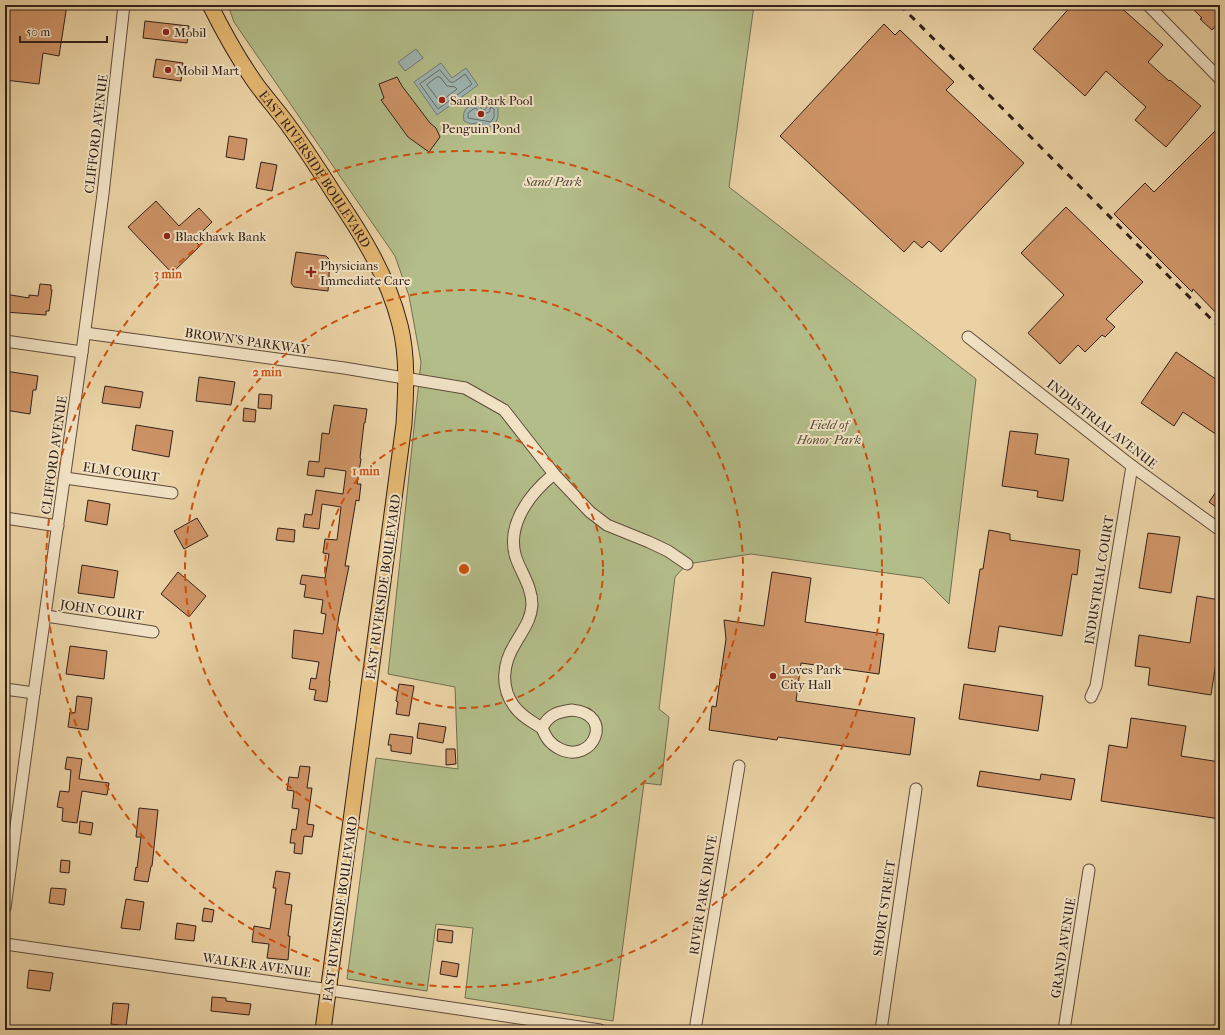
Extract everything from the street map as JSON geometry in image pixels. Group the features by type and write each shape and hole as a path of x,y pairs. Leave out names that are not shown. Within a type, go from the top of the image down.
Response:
{"main road":[{"name":"EAST RIVERSIDE BOULEVARD","path":"210,5 254,81 291,129 376,259 390,289 401,325 404,349 406,378 404,424 324,1030"}],"street":[{"path":"1148,5 1220,79"},
{"name":"CLIFFORD AVENUE","path":"5,908 8,861 46,616 85,333 125,7"},
{"name":"BROWN'S PARKWAY","path":"85,333 406,378 465,388 504,410 554,474 590,512 607,525 668,551 687,564"},
{"name":"INDUSTRIAL AVENUE","path":"968,337 1132,466 1220,530"},
{"path":"5,340 82,352"},
{"name":"INDUSTRIAL COURT","path":"1091,697 1096,686 1132,466"},
{"path":"542,728 546,720 553,714 572,710 582,711 589,714 594,720 596,736 592,743 584,750 577,752 570,752 556,747 545,737 542,728 526,718 515,707 508,696 505,682 507,657 529,620 532,607 531,594 514,550 515,527 521,512 530,498 542,484 554,474"},
{"name":"ELM COURT","path":"65,478 172,493"},
{"path":"5,518 58,526"},
{"name":"JOHN COURT","path":"46,616 153,632"},
{"path":"5,689 34,693"},
{"name":"RIVER PARK DRIVE","path":"695,1030 739,766"},
{"name":"SHORT STREET","path":"881,1030 916,789"},
{"name":"GRAND AVENUE","path":"1064,1030 1089,870"},
{"name":"WALKER AVENUE","path":"5,944 600,1030"}],"green space":[{"path":"228,5 754,5 729,187 976,379 949,604 923,578 751,554 687,564 675,577 659,709 669,717 661,785 644,783 613,1021 465,998 473,928 436,924 427,991 347,979 376,758 458,769 455,687 388,674 421,362 409,296 395,256 234,22"}],"water":[{"path":"416,49 423,58 405,71 398,62"},
{"name":"Sand Park Pool","path":"441,63 452,78 466,68 478,85 437,115 414,82"},
{"name":"Penguin Pond","path":"487,101 498,101 498,117 495,124 489,127 477,123 471,124 464,121 464,113 468,107 477,102 484,110 486,109"}],"building":[{"path":"5,5 67,5 59,56 43,53 39,84 5,80"},
{"path":"1072,5 1118,5 1163,45 1148,62 1169,81 1170,80 1201,106 1166,147 1135,120 1146,107 1106,71 1085,96 1033,49"},
{"path":"1189,5 1220,5 1220,21 1212,30 1200,19 1202,18"},
{"name":"Mobil","path":"145,21 189,26 187,43 143,38"},
{"path":"884,24 895,35 900,30 954,82 946,90 1024,163 941,252 929,241 922,248 914,241 904,252 780,136"},
{"name":"Mobil Mart","path":"156,59 183,63 181,81 153,77"},
{"name":"Sand Park Pool","path":"397,77 430,123 436,128 440,137 429,152 408,137 381,100 384,98 379,84"},
{"path":"1220,126 1220,317 1193,289 1192,292 1114,214 1145,183 1154,192"},
{"path":"229,136 247,139 244,160 226,157"},
{"path":"261,162 277,165 272,191 256,188"},
{"name":"Blackhawk Bank","path":"156,201 179,226 199,208 212,222 194,240 200,246 172,273 128,227"},
{"path":"1066,207 1143,282 1106,319 1115,327 1105,337 1102,335 1085,352 1078,345 1060,364 1028,333 1064,295 1021,253"},
{"name":"Physicians Immediate Care","path":"296,252 326,256 330,260 328,291 294,287 291,283"},
{"path":"40,284 51,285 52,290 49,311 46,311 46,315 5,312 5,294 29,298 29,295 38,296"},
{"path":"1176,352 1220,382 1220,437 1183,412 1174,426 1141,403"},
{"path":"5,371 38,376 36,390 33,390 30,414 5,410"},
{"path":"199,377 235,382 231,405 196,401"},
{"path":"105,386 143,392 140,408 102,403"},
{"path":"259,394 272,395 271,409 258,408"},
{"path":"334,405 367,409 357,484 361,484 359,501 356,500 345,566 349,566 339,616 327,702 314,700 316,690 309,689 311,678 316,679 319,662 292,658 294,630 323,634 326,614 321,613 323,600 304,597 306,585 300,584 302,575 325,578 329,554 323,553 325,539 337,540 341,507 322,504 319,529 303,527 305,514 312,515 316,490 343,494 346,471 325,468 324,477 307,475 309,461 319,462 322,433 329,434"},
{"path":"244,408 256,410 255,422 243,421"},
{"path":"136,425 173,431 169,457 132,450"},
{"path":"1010,431 1038,434 1035,454 1069,459 1063,501 1037,497 1038,491 1002,486"},
{"path":"1220,486 1220,510 1209,502"},
{"path":"88,500 110,504 107,525 85,521"},
{"path":"197,518 208,536 184,549 174,531"},
{"path":"278,528 295,530 294,542 276,540"},
{"path":"989,530 1010,534 1010,540 1080,550 1077,575 1072,574 1062,636 999,626 995,652 968,648 980,569 983,569"},
{"path":"1148,533 1180,537 1171,593 1139,588"},
{"path":"82,565 118,571 114,598 78,593"},
{"path":"178,572 206,596 189,617 161,594"},
{"path":"772,572 811,578 805,622 884,634 879,674 801,663 796,701 915,718 910,755 778,737 777,740 709,730 712,706 716,707 726,639 724,620 764,626"},
{"path":"1197,596 1220,600 1220,637 1211,695 1148,685 1150,668 1135,666 1139,635 1190,643"},
{"path":"70,646 107,651 104,679 66,674"},
{"path":"399,684 414,686 409,716 396,714 398,702 396,701"},
{"path":"964,684 1043,696 1038,731 959,719"},
{"path":"77,696 92,698 88,730 68,727 70,712 75,713"},
{"path":"1131,718 1186,726 1181,756 1220,762 1220,819 1101,801 1109,745 1127,748"},
{"path":"419,723 446,727 443,743 417,738"},
{"path":"390,734 413,737 411,754 391,751 391,745 388,745"},
{"path":"446,749 455,749 456,764 446,765"},
{"path":"67,757 82,759 79,779 109,783 107,795 82,791 77,823 62,821 63,808 57,807 60,791 69,792 71,770 65,769"},
{"path":"300,766 310,767 307,788 312,788 307,824 314,825 312,837 304,836 302,854 294,853 295,843 290,843 292,829 296,830 299,809 292,808 294,791 287,790 289,777 298,778"},
{"path":"980,771 1040,780 1041,774 1075,779 1071,800 977,786"},
{"path":"139,808 158,810 152,866 148,882 134,880 141,837 136,837"},
{"path":"80,821 93,823 91,835 79,833"},
{"path":"61,860 70,861 69,873 60,872"},
{"path":"276,871 290,873 285,904 292,905 288,936 290,936 288,960 267,958 269,944 252,942 254,926 270,929 276,888 273,888"},
{"path":"51,888 66,889 64,905 49,903"},
{"path":"126,899 144,902 140,930 121,928"},
{"path":"204,908 214,910 212,922 202,921"},
{"path":"177,923 196,926 194,941 175,939"},
{"path":"438,929 453,931 452,943 437,941"},
{"path":"442,961 459,964 457,977 440,974"},
{"path":"29,970 53,973 50,991 27,988"},
{"path":"212,997 226,998 226,1001 251,1004 249,1015 211,1011"},
{"path":"113,1003 129,1004 126,1026 111,1024"}],"railway":[{"path":"900,5 1220,328"}],"place":[{"name":"Mobil","path":"166,32"},
{"name":"Mobil Mart","path":"168,70"},
{"name":"Sand Park Pool","path":"442,100"},
{"name":"Penguin Pond","path":"481,114"},
{"name":"Blackhawk Bank","path":"167,236"},
{"name":"Physicians Immediate Care","path":"311,272"},
{"name":"Loves Park City Hall","path":"773,676"}],"park label":[{"name":"Sand Park","path":"553,181"},
{"name":"Field of Honor Park","path":"829,432"}]}
